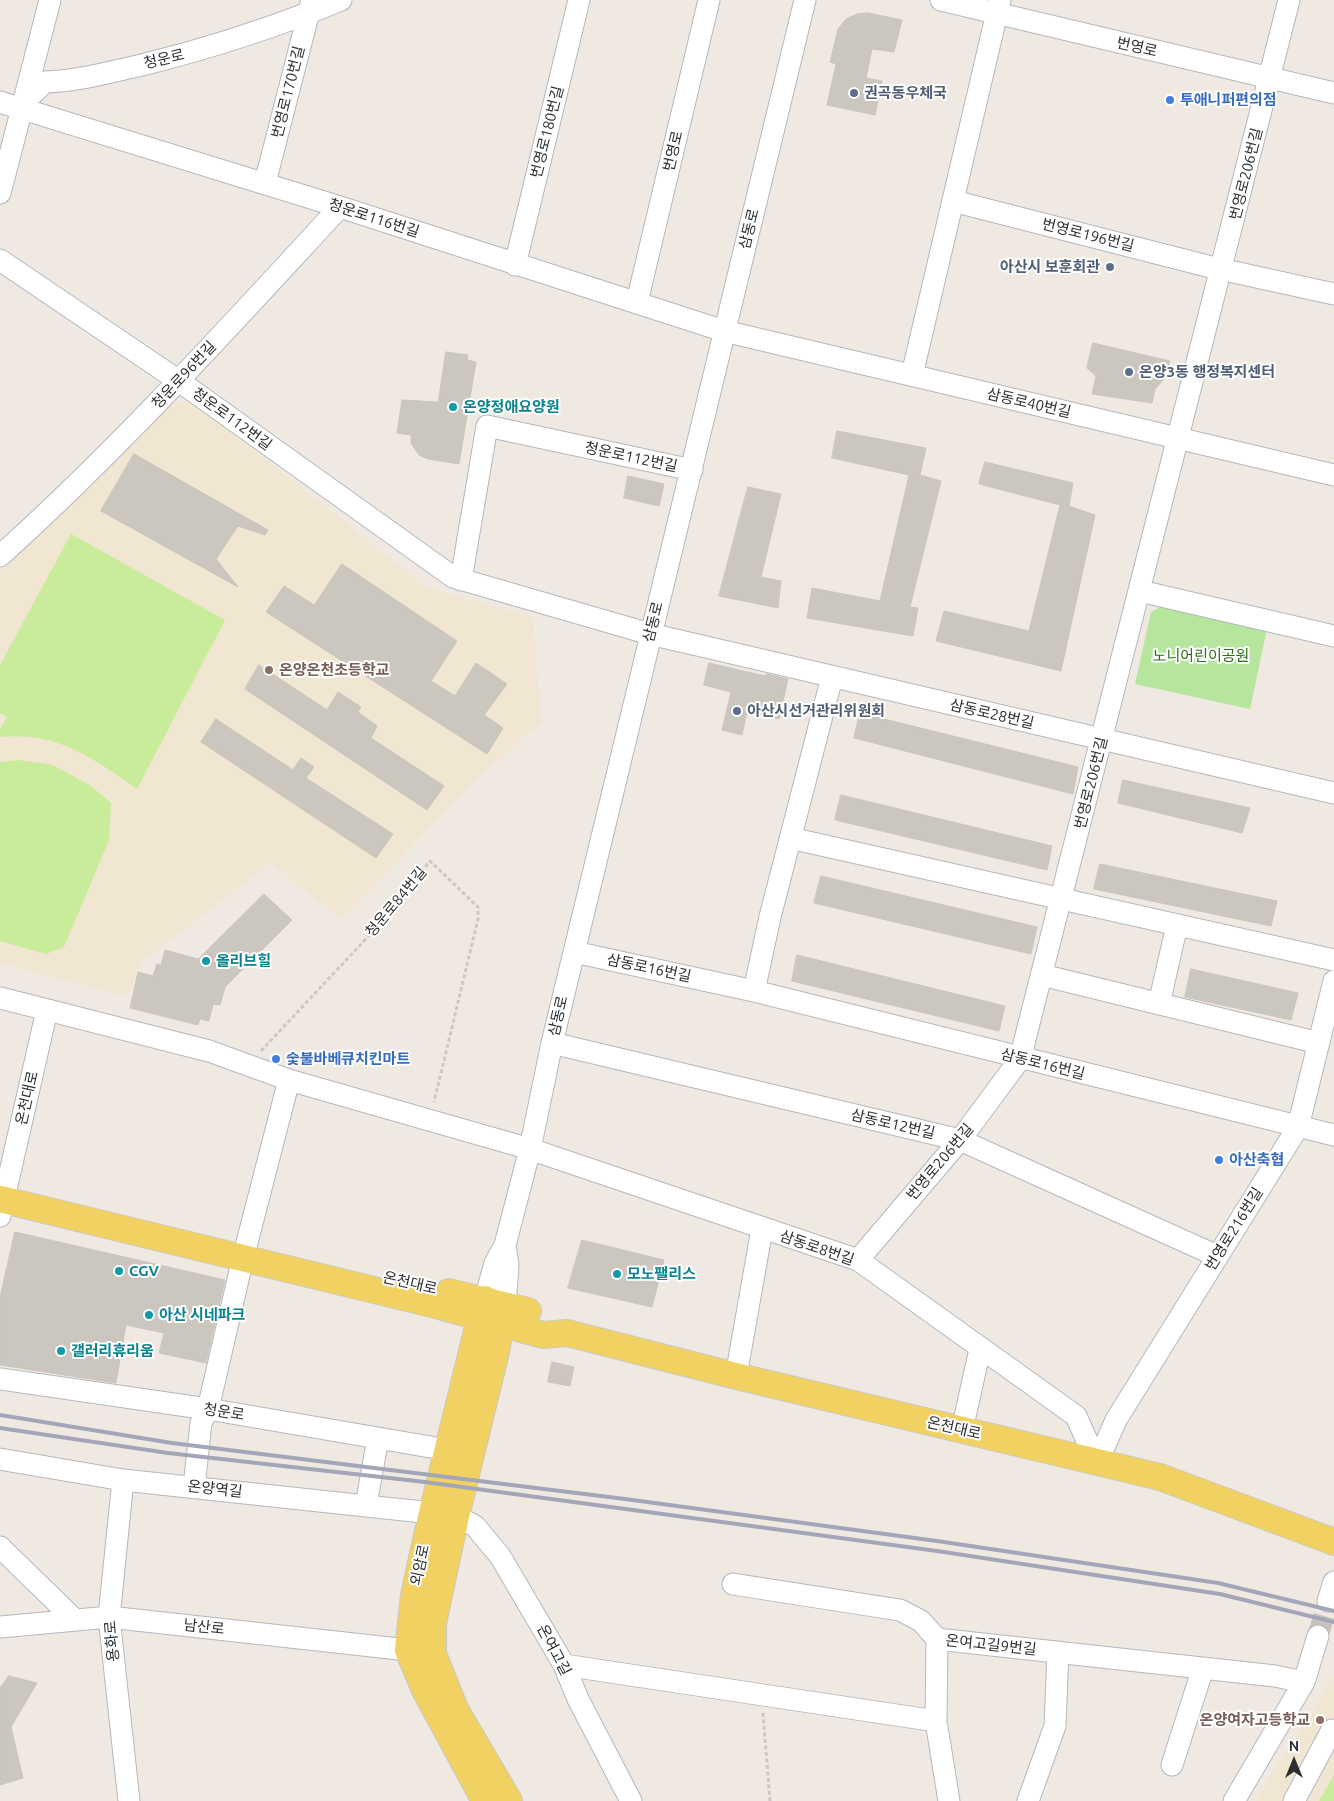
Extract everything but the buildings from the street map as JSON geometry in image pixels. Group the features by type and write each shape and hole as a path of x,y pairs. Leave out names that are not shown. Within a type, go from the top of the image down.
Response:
{"main road":[{"name":"온천대로","path":"2,1197 245,1251 493,1311 544,1316 567,1333 736,1376 1160,1477 1334,1542"},
{"name":"외암로","path":"493,1311 448,1450 444,1514 433,1623 433,1654 455,1709 509,1801"},
{"name":"외암로","path":"485,1801 424,1690 408,1650 414,1595 444,1514 493,1311"}],"street":[{"path":"0,193 50,0"},
{"path":"310,7 341,0"},
{"name":"번영로180번길","path":"515,265 579,0"},
{"name":"번영로","path":"637,302 709,0"},
{"name":"삼동로","path":"493,1311 495,1263 505,1245 530,1149 552,1043 805,0"},
{"name":"번영로","path":"941,0 999,7 1334,93"},
{"name":"번영로206번길","path":"858,1260 960,1140 1020,1059 1271,78 1289,0"},
{"name":"청운로","path":"22,107 45,82 73,81 207,49 310,7"},
{"name":"번영로170번길","path":"265,183 310,7"},
{"path":"912,375 999,7"},
{"name":"청운로116번길","path":"0,102 22,107 265,183 724,331"},
{"name":"번영로196번길","path":"953,201 1222,269"},
{"name":"청운로96번길","path":"0,556 110,452 179,381 340,207"},
{"name":"청운로112번길","path":"0,260 179,381 453,578 650,634"},
{"path":"1222,269 1334,294"},
{"name":"삼동로40번길","path":"724,331 1334,475"},
{"name":"청운로112번길","path":"461,580 487,426 692,470"},
{"path":"1140,591 1334,636"},
{"name":"삼동로28번길","path":"650,634 1334,793"},
{"path":"754,991 790,838 832,677"},
{"path":"790,838 1334,960"},
{"path":"1158,1004 1177,925"},
{"name":"삼동로16번길","path":"574,952 754,991 1020,1059 1334,1135"},
{"path":"1042,975 1319,1043"},
{"name":"번영로216번길","path":"1097,1463 1116,1420 1298,1127 1334,981"},
{"path":"0,998 209,1051 250,1064 289,1080 530,1149"},
{"name":"온천대로","path":"2,1197 47,1010"},
{"name":"삼동로12번길","path":"552,1043 960,1140 1217,1256"},
{"path":"194,1487 201,1423 208,1409 245,1251 289,1080"},
{"name":"삼동로8번길","path":"530,1149 858,1260 1076,1416 1097,1463"},
{"path":"736,1376 762,1229"},
{"path":"962,1430 980,1349"},
{"name":"청운로","path":"0,1379 208,1409 448,1450"},
{"path":"366,1505 378,1438"},
{"name":"온양역길","path":"0,1459 123,1480 444,1514"},
{"name":"용화로","path":"123,1480 109,1617 129,1801"},
{"name":"온여고길","path":"444,1514 475,1526 500,1556 564,1665 578,1699 631,1801"},
{"path":"0,1547 75,1620"},
{"path":"733,1584 900,1610 921,1621 937,1639"},
{"name":"남산로","path":"0,1627 109,1617 408,1650"},
{"path":"1234,1801 1304,1682 1318,1636"},
{"name":"온여고길9번길","path":"949,1801 936,1721 937,1639 1275,1676 1304,1682"},
{"path":"1028,1801 1055,1726 1058,1652"},
{"path":"564,1665 936,1721"},
{"path":"1172,1765 1203,1668"},
{"path":"1294,1801 1332,1730"}],"path":[{"name":"청운로84번길","path":"250,1064 363,942 430,861 478,907 478,919 430,1120"},
{"path":"761,1695 770,1801"}],"shaded area":[{"name":"온양온천초등학교","path":"191,400 426,587 533,618 541,722 481,775 341,919 271,863 142,961 130,992 122,995 0,963 0,572 171,403"},
{"name":"온양여자고등학교","path":"1334,1677 1334,1801 1257,1801 1278,1763"}],"green space":[{"path":"71,534 225,620 137,789 89,757 73,749 57,743 21,736 0,737 0,729 7,717 0,713 0,665"},
{"name":"노니어린이공원","path":"1162,606 1267,629 1250,709 1135,684 1151,612"},
{"path":"19,760 53,765 91,786 111,803 109,840 64,947 46,954 0,941 0,762"},
{"path":"1334,1775 1334,1801 1319,1801"}],"tunnel":[{"path":"1318,1636 1328,1601"}],"railway":[{"path":"0,1415 172,1443 625,1499 937,1541 1218,1583 1334,1611"},
{"path":"0,1428 168,1453 425,1482 937,1551 1220,1594 1334,1622"}],"place":[{"name":"권곡동우체국","path":"854,93"},
{"name":"투애니퍼편의점","path":"1170,100"},
{"name":"아산시 보훈회관","path":"1110,267"},
{"name":"온양3동 행정복지센터","path":"1129,372"},
{"name":"온양정애요양원","path":"453,407"},
{"name":"온양온천초등학교","path":"269,670"},
{"name":"아산시선거관리위원회","path":"737,711"},
{"name":"올리브힐","path":"206,961"},
{"name":"숯불바베큐치킨마트","path":"276,1059"},
{"name":"아산축협","path":"1219,1160"},
{"name":"CGV","path":"119,1271"},
{"name":"모노팰리스","path":"617,1274"},
{"name":"아산 시네파크","path":"149,1315"},
{"name":"갤러리휴리움","path":"61,1351"},
{"name":"온양여자고등학교","path":"1320,1720"}]}
